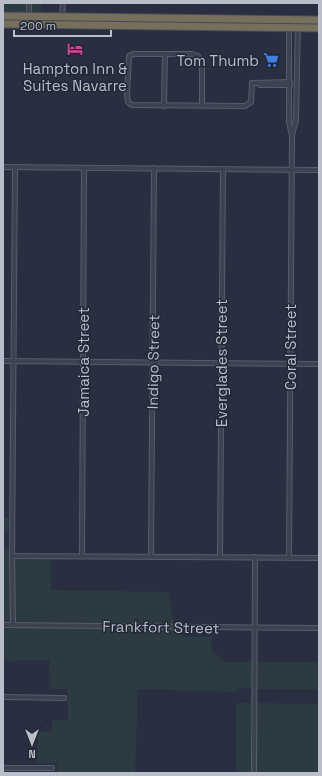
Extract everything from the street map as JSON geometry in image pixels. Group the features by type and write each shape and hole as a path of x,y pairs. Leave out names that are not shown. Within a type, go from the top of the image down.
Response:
{"highway":[{"path":"3,16 319,20"},
{"path":"3,24 319,28"}],"street":[{"path":"29,3 29,17"},
{"path":"62,3 62,17"},
{"path":"203,27 204,19"},
{"name":"Coral Street","path":"289,20 289,122 292,137"},
{"name":"Coral Street","path":"288,558 291,169 292,137 296,120 298,20"},
{"path":"202,106 201,59 198,56 192,54 133,54 129,56 127,96 128,102 132,105 202,106 248,105 252,98 252,83 290,83"},
{"path":"164,106 165,54"},
{"path":"3,167 319,170"},
{"path":"13,625 12,556 16,167"},
{"name":"Jamaica Street","path":"82,556 84,168"},
{"name":"Indigo Street","path":"151,556 154,168"},
{"name":"Everglades Street","path":"220,557 223,169"},
{"path":"3,361 319,364"},
{"path":"12,556 319,558"},
{"path":"254,773 255,557"},
{"name":"Frankfort Street","path":"3,625 319,628"},
{"path":"3,697 64,698"},
{"path":"3,768 52,768"}],"shaded area":[{"path":"3,3 27,3 27,12 3,12"},
{"path":"30,3 41,3 41,12 31,12"},
{"path":"3,518 10,518 10,531 3,531"},
{"path":"3,548 11,548 12,623 3,623"},
{"path":"14,559 51,559 51,590 168,592 174,625 15,623"},
{"path":"3,627 175,629 176,633 188,637 212,636 211,650 224,662 252,662 252,689 240,688 236,692 138,689 135,773 57,773 57,763 37,763 38,741 35,731 52,732 52,720 68,720 67,689 50,689 49,660 3,661"},
{"path":"255,662 319,662 319,690 255,689"},
{"path":"236,703 252,703 253,773 236,773"},
{"path":"255,703 319,704 319,773 256,773"}],"place":[{"name":"Hampton Inn & Suites Navarre","path":"75,49"},
{"name":"Tom Thumb","path":"271,60"}]}
